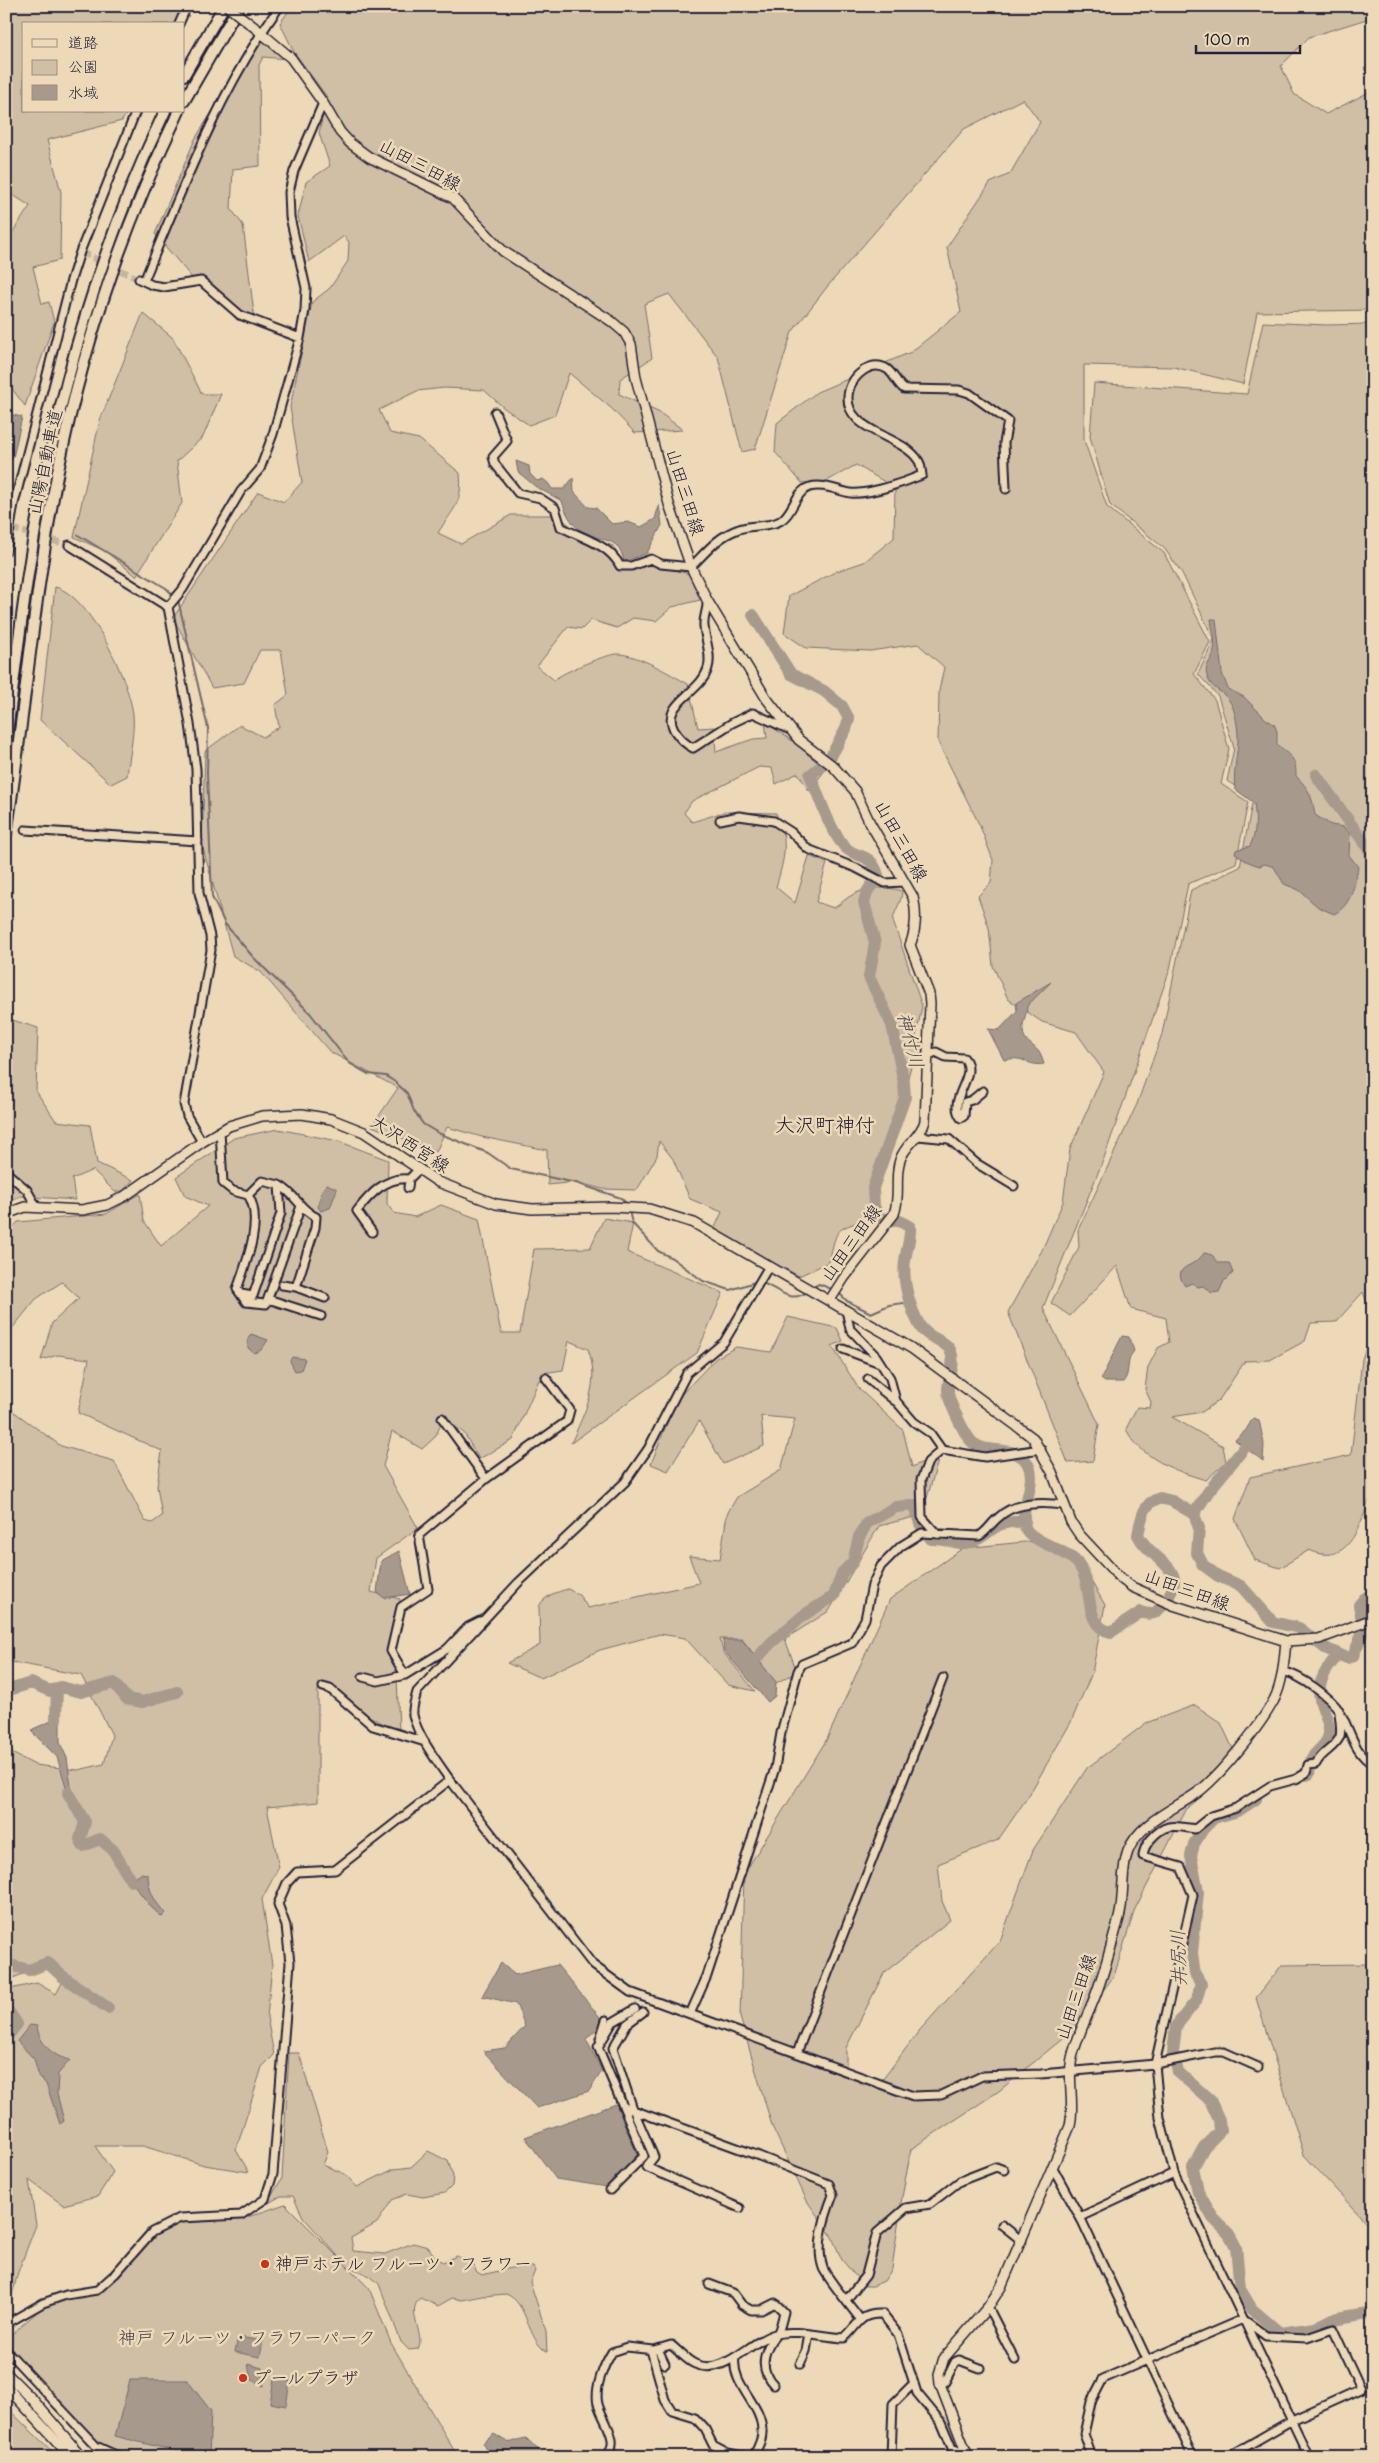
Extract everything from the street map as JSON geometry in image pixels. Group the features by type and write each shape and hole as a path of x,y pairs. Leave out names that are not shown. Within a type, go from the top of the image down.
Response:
{"highway":[{"path":"185,73 226,6"},
{"path":"185,99 238,6"},
{"name":"山陽自動車道","path":"6,740 35,531 59,413 74,353 131,188 165,112"},
{"name":"山陽自動車道","path":"6,835 46,533 71,417 86,357 122,246 143,192 179,112"}],"main road":[{"name":"山田三田線","path":"226,6 260,31 291,58 323,103 340,132 350,143 369,157 453,198 503,251 611,321 624,332 632,344 636,378 669,504 692,567 707,600 766,698 791,731 833,766 855,791 870,823 913,897 915,906 914,937 910,945 929,994 929,1055 925,1121 918,1136 906,1148 898,1163 898,1203 890,1220 834,1294 846,1310 954,1378 1033,1438 1041,1449 1063,1505 1079,1534 1120,1578 1154,1598 1172,1605 1286,1641 1283,1671 1274,1700 1220,1772 1197,1793 1154,1820 1141,1832 1129,1850 1124,1866 1123,1895 1119,1917 1097,1991 1072,2059 1073,2115 1053,2168 1009,2271 988,2307 944,2358 939,2374 940,2384 967,2456"},
{"name":"大沢西宮線","path":"6,1214 25,1207 36,1206 82,1210 107,1205 124,1196 220,1131 252,1119 273,1115 302,1114 332,1119 364,1132 418,1170 456,1191 509,1207 532,1209 629,1208 662,1212 694,1223 815,1292 834,1294"},
{"path":"1286,1641 1318,1639 1370,1620"},
{"path":"6,2373 33,2400 82,2457"},
{"path":"6,2386 71,2457"}],"street":[{"path":"179,22 188,6"},
{"path":"280,6 260,31 193,165 142,280 164,287 201,280 240,315 300,338"},
{"path":"168,608 183,589 241,491 260,469 273,434 300,338 305,310 306,288 290,217 289,192 294,171 323,103"},
{"path":"6,551 47,368 82,252 136,112"},
{"path":"495,412 507,441 493,457 495,464 518,493 540,498 555,508 561,528 604,548 615,557 620,566 630,566 651,559 661,564 692,567 721,538 739,529 773,524 785,518 801,492 810,487 819,486 854,494 901,483 922,475 919,460 906,449 866,427 856,417 848,402 852,381 862,370 872,366 880,366 888,370 904,389 959,390 969,393 1008,421 1004,443 1006,488"},
{"path":"69,546 168,608 190,724 196,769 199,894 210,936 211,950 184,1104 187,1116 202,1142"},
{"path":"707,600 708,609 704,616 704,625 710,659 708,668 701,684 674,706 671,723 675,732 686,745 693,748 732,723 753,713 791,731"},
{"path":"720,820 739,816 774,821 791,832 808,849 856,868 885,883 904,882"},
{"path":"25,830 198,840"},
{"path":"929,1055 936,1052 946,1057 964,1058 969,1063 970,1071 961,1091 958,1104 961,1118 964,1116 965,1102 972,1100 983,1090"},
{"path":"220,1131 223,1183 232,1191 248,1195 254,1203 253,1241 237,1289 246,1302 266,1304 301,1206"},
{"path":"918,1136 949,1139 976,1163 1014,1186"},
{"path":"408,1188 409,1178 418,1170"},
{"path":"6,1172 27,1190 36,1206"},
{"path":"372,1232 357,1211 386,1182 399,1177 409,1178"},
{"path":"248,1195 262,1181 278,1185 290,1191 307,1213 316,1217 315,1228 296,1287"},
{"path":"241,1294 253,1296 281,1213 278,1185"},
{"path":"770,1266 724,1342 687,1374 648,1449 625,1482 518,1583 417,1692 413,1704 414,1716 426,1742 450,1780 593,1965 630,1992 913,2096 941,2095 982,2076 1041,2074 1156,2064 1215,2052 1224,2052 1258,2067"},
{"path":"282,1285 296,1287 325,1298"},
{"path":"268,1299 321,1316"},
{"path":"846,1310 850,1329 880,1363 890,1378 896,1401"},
{"path":"843,1349 880,1363"},
{"path":"405,1675 391,1651 401,1607 428,1589 419,1535 486,1479 567,1421 570,1410 546,1378"},
{"path":"868,1379 896,1401 914,1422 930,1433 942,1450 985,1457 1041,1449"},
{"path":"442,1418 486,1479"},
{"path":"936,1534 922,1517 921,1480 928,1462 942,1450"},
{"path":"690,2014 707,1976 775,1768 781,1733 798,1671 802,1664 833,1653 852,1643 865,1619 872,1585 881,1566 901,1546 922,1533 979,1536 986,1532 1000,1515 1012,1510 1045,1503 1063,1505"},
{"path":"363,1678 378,1681 405,1675 446,1649 468,1627 485,1618"},
{"path":"1283,1671 1315,1688 1339,1710 1359,1752 1373,1764"},
{"path":"797,2053 943,1678"},
{"path":"323,1687 330,1690 373,1726 426,1742"},
{"path":"1309,2457 1174,2173 1160,2118 1156,2064 1193,1895 1181,1867 1143,1856 1144,1848 1160,1829 1172,1826 1195,1829 1211,1816 1236,1808 1270,1786 1296,1778 1306,1772 1308,1765 1316,1764 1319,1758 1334,1746 1340,1735 1339,1710"},
{"path":"6,2324 43,2303 97,2290 115,2274 152,2232 180,2218 241,2215 265,2199 273,2174 290,1963 286,1926 278,1904 284,1890 297,1872 335,1870 450,1780"},
{"path":"598,2047 613,2022 635,2009"},
{"path":"643,2012 627,2024 613,2048 633,2109 654,2157 646,2168 740,2208"},
{"path":"606,2020 598,2047 644,2156 610,2190"},
{"path":"624,2107 829,2184 833,2195 826,2212 821,2241 823,2268 860,2319"},
{"path":"847,2299 866,2275 877,2233 906,2208 930,2204 960,2181 996,2168 1004,2170"},
{"path":"1053,2168 1080,2218 1193,2457"},
{"path":"1080,2218 1174,2173"},
{"path":"1002,2225 1022,2241"},
{"path":"709,2284 733,2294 742,2305 751,2310 761,2310 774,2303 784,2312 777,2334 772,2338 764,2355 763,2367 769,2380 774,2385"},
{"path":"988,2307 1016,2360"},
{"path":"605,2457 612,2445 612,2438 598,2403 598,2392 606,2361 612,2352 619,2348 655,2349 671,2345 696,2365 709,2366 735,2358 753,2344 777,2334 808,2334 844,2338 853,2330 860,2319 871,2314 882,2314 898,2334 914,2383 923,2403 941,2422 952,2448 967,2456"},
{"path":"1092,2457 1084,2434 1091,2402 1103,2379 1243,2319"},
{"path":"1228,2457 1292,2420 1362,2390 1333,2329 1307,2338 1266,2336 1243,2319"},
{"path":"800,2364 806,2351 808,2334"},
{"path":"655,2349 665,2364"},
{"path":"655,2349 665,2400 672,2411 695,2418 705,2429 713,2446 728,2453 747,2457"},
{"path":"6,2350 96,2446 120,2457"},
{"path":"735,2358 734,2366 738,2381 750,2396 762,2431 753,2457"},
{"path":"940,2384 945,2382 954,2362 959,2360 980,2368"},
{"path":"891,2457 893,2404 914,2383"}],"green space":[{"path":"6,6 190,6 181,22 22,22 22,112 127,112 122,121 47,140 61,192 60,260 33,267 42,304 49,302 54,322 25,406 6,381 6,242 30,206 10,193 6,197"},
{"path":"292,6 1373,6 1373,17 1309,37 1281,66 1294,94 1326,114 1373,90 1373,310 1257,312 1243,384 1174,367 1084,365 1084,440 1107,507 1164,553 1210,642 1194,674 1215,700 1229,749 1221,784 1248,802 1236,863 1188,884 1170,969 1104,1158 1043,1308 1099,1424 1093,1461 1068,1463 1008,1312 1042,1250 1063,1202 1070,1149 1104,1072 1076,1032 1042,1022 1008,999 993,966 989,928 978,896 991,883 993,860 980,826 938,742 939,691 944,667 918,644 870,651 806,648 784,633 789,596 837,571 864,562 894,538 895,488 856,465 827,481 802,483 775,452 777,423 817,392 911,352 961,312 947,247 990,183 1010,174 1040,122 1023,99 964,129 827,287 792,332 755,449 742,452 718,357 669,294 644,304 652,358 620,379 619,394 660,413 683,430 635,433 611,408 569,373 555,415 529,425 504,408 484,390 444,388 417,391 379,410 390,433 419,439 460,473 461,484 456,506 438,533 461,544 511,515 557,515 583,536 613,546 622,565 650,564 690,574 700,600 672,607 656,621 633,618 617,628 591,620 582,629 568,627 537,666 554,680 576,668 605,657 619,654 636,658 688,684 698,728 714,727 716,752 753,739 767,738 765,722 804,749 807,754 826,769 809,791 798,773 776,784 772,768 759,767 692,801 684,813 692,822 724,812 776,813 783,833 784,850 782,867 776,887 795,903 809,856 827,863 816,902 834,908 851,895 865,890 884,888 902,891 893,921 922,1006 915,1042 925,1045 924,1054 913,1059 870,1218 839,1231 834,1241 829,1262 799,1276 713,1232 722,1212 690,1199 673,1159 659,1141 657,1156 637,1190 602,1189 576,1182 548,1185 547,1150 482,1137 447,1127 436,1152 372,1126 398,1088 330,1052 261,972 233,956 202,845 205,751 240,725 263,737 279,727 275,705 288,695 281,650 260,650 244,683 212,688 173,618 258,492 284,502 302,482 290,407 312,302 330,288 348,261 349,242 344,236 309,262 298,216 306,182 330,166 319,133 327,97 294,52 280,23"},
{"path":"265,40 287,59 263,57 259,65 260,166 233,169 231,209 243,225 255,322 237,320 212,290 198,285 155,234 195,139 255,43"},
{"path":"143,313 173,338 202,394 221,394 203,437 177,461 182,503 136,576 105,551 74,537 100,420"},
{"path":"1263,322 1326,325 1373,324 1373,1318 1363,1292 1336,1322 1311,1323 1305,1341 1270,1360 1245,1361 1219,1400 1202,1412 1172,1417 1223,1446 1226,1462 1206,1480 1183,1473 1150,1456 1132,1439 1126,1429 1137,1407 1150,1408 1151,1402 1145,1389 1148,1367 1158,1348 1169,1342 1166,1318 1131,1309 1117,1266 1070,1316 1051,1303 1079,1247 1078,1230 1137,1104 1162,1034 1191,890 1240,867 1253,798 1227,781 1234,748 1218,696 1198,674 1214,640 1182,573 1164,548 1110,505 1090,437 1094,383 1247,394"},
{"path":"6,483 14,488 6,575"},
{"path":"55,587 68,593 94,622 116,661 130,699 133,729 127,776 111,784 40,720"},
{"path":"6,1018 38,1028 36,1091 56,1121 90,1125 97,1163 133,1180 123,1191 115,1192 93,1170 72,1179 75,1200 21,1196 6,1202"},
{"path":"278,1129 338,1141 388,1160 387,1204 394,1213 415,1217 441,1205 479,1219 501,1333 520,1333 534,1249 590,1248 604,1218 633,1223 627,1252 723,1293 697,1353 571,1443 590,1397 593,1374 588,1349 569,1341 563,1370 542,1373 513,1440 479,1459 464,1433 444,1418 435,1437 422,1449 392,1431 383,1466 418,1528 376,1558 371,1592 400,1599 396,1647 399,1732 318,1689 318,1802 267,1807 279,1867 262,1899 272,1965 267,2017 274,2055 262,2067 236,2150 249,2172 204,2165 143,2146 95,2146 113,2172 98,2196 63,2205 29,2180 36,2225 18,2272 12,2296 6,2305 6,1990 37,1983 56,1994 63,1981 44,1965 6,1981 6,1750 35,1765 78,1770 104,1764 112,1735 81,1675 6,1661 6,1406 61,1446 114,1461 145,1521 152,1523 162,1516 157,1486 162,1451 78,1413 89,1359 58,1355 41,1360 52,1323 79,1298 62,1282 36,1299 6,1336 6,1235 18,1222 106,1214 140,1194 144,1221 161,1246 208,1206 185,1196 176,1177 234,1138"},
{"path":"788,1317 837,1328 843,1341 832,1346 859,1389 903,1430 912,1467 940,1454 922,1515 879,1526 829,1611 785,1639 797,1672 776,1683 742,1639 720,1639 723,1652 755,1691 728,1685 685,1638 660,1634 600,1650 541,1678 507,1663 540,1645 539,1607 551,1595 568,1589 579,1595 588,1608 699,1583 689,1556 720,1559 727,1514 737,1497 781,1470 795,1419 761,1416 764,1446 723,1464 699,1421 668,1471 651,1464 676,1400 716,1358 736,1347 771,1352"},
{"path":"1373,1328 1373,1500 1369,1501 1355,1534 1342,1550 1333,1554 1322,1554 1309,1550 1280,1568 1255,1560 1235,1519 1250,1477 1351,1455 1362,1359"},
{"path":"1035,1541 1079,1560 1105,1605 1092,1673 1071,1722 1029,1795 998,1840 938,1864 942,1901 950,1920 884,1973 846,2048 846,2069 863,2085 883,2079 919,2031 1000,1941 1033,1850 1087,1768 1146,1723 1195,1705 1221,1723 1233,1749 1214,1784 1186,1810 1135,1909 1114,1976 1073,2030 999,2091 911,2149 892,2269 884,2281 873,2286 864,2286 842,2260 831,2235 807,2201 772,2126 740,2017 744,1874 827,1739 890,1599 963,1548"},
{"path":"1373,1964 1373,2230 1304,2155 1256,1998 1282,1965"},
{"path":"289,2053 299,2053 328,2152 323,2165 345,2174 357,2187 394,2169 411,2167 428,2151 448,2161 453,2176 452,2186 445,2193 423,2197 407,2194 392,2200 377,2223 351,2238 353,2251 385,2254 413,2243 428,2247 437,2259 443,2262 457,2256 472,2263 477,2272 482,2275 511,2268 533,2267 535,2271 530,2282 546,2331 547,2352 535,2339 519,2305 506,2294 462,2300 452,2298 438,2306 420,2298 414,2310 420,2343 418,2349 409,2350 401,2342 379,2284 370,2276 347,2266 303,2217 293,2196 281,2196 267,2204 282,2178"},
{"name":"神戸 フルーツ・フラワーパーク","path":"285,2204 369,2288 391,2343 458,2457 133,2457 97,2442 6,2344 6,2339 44,2306 66,2298 97,2292 155,2234 179,2223 242,2219"},
{"path":"6,2407 58,2457 6,2457"}],"water":[{"path":"6,405 13,415 22,417 13,458 6,463"},
{"path":"516,461 529,466 530,474 537,481 543,479 552,489 564,489 573,478 574,492 588,507 596,508 612,524 628,522 641,527 655,519 659,505 662,525 647,553 624,562 619,548 615,544 587,534 578,528 568,516 562,501 536,487 518,472"},
{"path":"1211,619 1216,619 1222,673 1228,689 1244,697 1267,720 1274,724 1277,731 1277,744 1293,760 1296,776 1310,794 1315,815 1331,825 1344,827 1350,834 1349,855 1358,867 1357,874 1354,888 1348,900 1334,914 1318,907 1299,890 1284,884 1274,867 1265,864 1259,866 1246,861 1235,853 1236,850 1250,846 1255,830 1255,809 1254,803 1235,789 1238,733 1233,708 1226,697 1212,685 1207,676 1206,671 1214,646"},
{"path":"1051,982 1027,1006 1023,1027 1023,1034 1029,1043 1037,1049 1044,1064 1033,1064 1017,1059 1004,1060 988,1029 999,1030 1017,1011 1016,1003"},
{"path":"327,1184 337,1189 330,1208 321,1211 318,1207 322,1190"},
{"path":"1204,1253 1212,1255 1219,1263 1229,1263 1233,1273 1224,1281 1219,1292 1212,1293 1203,1286 1198,1287 1192,1283 1185,1286 1181,1279 1180,1274 1182,1270 1195,1262"},
{"path":"251,1334 268,1340 261,1350 254,1353 248,1348 248,1339"},
{"path":"1122,1336 1129,1337 1134,1351 1131,1355 1127,1375 1123,1382 1105,1382 1101,1379"},
{"path":"292,1357 305,1359 301,1370 295,1371 290,1361"},
{"path":"1253,1418 1259,1420 1264,1444 1263,1461 1235,1440 1246,1430"},
{"path":"399,1551 410,1594 384,1598 377,1592 381,1561"},
{"path":"723,1640 742,1640 776,1682 775,1696 768,1702 724,1651"},
{"path":"56,1719 60,1722 60,1743 67,1758 72,1794 68,1793 57,1757 32,1732 33,1729"},
{"path":"142,1873 148,1875 149,1886 153,1896 166,1913 162,1917 151,1907 131,1881"},
{"path":"501,1963 515,1975 557,1965 604,2022 586,2039 602,2071 589,2091 537,2108 483,2051 505,2048 525,2026 516,2004 482,1996"},
{"path":"30,2025 37,2026 38,2033 48,2049 58,2056 70,2060 58,2074 57,2094 64,2121 60,2124 46,2084 39,2077 34,2059 17,2041"},
{"path":"616,2104 637,2155 608,2187 556,2179 525,2137"},
{"path":"238,2337 263,2341 260,2357 235,2352"},
{"path":"248,2364 262,2368 262,2371 266,2373 263,2386 251,2379"},
{"path":"274,2379 290,2381 286,2406 270,2403"},
{"path":"130,2380 187,2380 211,2411 209,2457 199,2457 115,2436"},
{"path":"494,2434 510,2442 526,2438 546,2457 494,2457 487,2451 483,2443"}],"waterway":[{"path":"78,535 166,588 175,597"},
{"path":"178,600 208,728 207,773 212,897 225,924 254,958 310,1013 349,1063 368,1074 386,1076 407,1093 414,1111 423,1124 438,1133 488,1153 511,1169 576,1183 621,1198 627,1204"},
{"name":"神付川","path":"753,615 791,674 824,691 842,706 849,719 846,729 831,756"},
{"path":"823,765 810,775 829,821 844,846 871,862 878,875 867,892 864,902 875,943 869,977 892,1025 904,1083 905,1097 873,1188 874,1206 879,1218 900,1221 910,1227 904,1269 908,1295 913,1311 923,1330 945,1344 951,1352 953,1361 948,1394 964,1431 971,1441 977,1445 1021,1456 1030,1469 1031,1477 1024,1519 1028,1532 1033,1537 1066,1554 1079,1565 1087,1584 1092,1614 1102,1628 1111,1632 1141,1612 1148,1614 1156,1612 1163,1605 1172,1590 1174,1579 1170,1570 1147,1548 1138,1535 1146,1508 1154,1500 1160,1498 1172,1501 1194,1514 1199,1528 1197,1553 1203,1565 1218,1576 1241,1586 1273,1622 1299,1628 1325,1648 1347,1658 1353,1656 1364,1630 1359,1605 1373,1593"},
{"path":"1316,775 1373,855"},
{"path":"629,1211 632,1223 658,1251 672,1258 703,1281 730,1290 758,1281"},
{"path":"762,1283 790,1296 801,1295 807,1292"},
{"path":"813,1287 819,1284 834,1290"},
{"path":"838,1292 847,1301 871,1313 889,1305 911,1302"},
{"path":"1194,1514 1208,1492 1245,1447"},
{"path":"757,1658 772,1642 804,1615 834,1596 842,1573 853,1562 859,1537 867,1523 896,1507 915,1505 920,1524 931,1539 958,1543 981,1538 1004,1523 1025,1522"},
{"name":"井尻川","path":"1306,1775 1309,1774 1312,1758 1325,1744 1328,1737 1328,1724 1319,1693 1321,1680 1339,1654"},
{"path":"6,1689 9,1690 31,1683 50,1691 61,1687 81,1692 114,1683 127,1699 142,1702 177,1692"},
{"path":"56,1719 57,1688"},
{"path":"68,1793 85,1822 80,1839 83,1846 100,1839 113,1850 131,1881"},
{"name":"井尻川","path":"1256,1799 1238,1811 1214,1818 1203,1829 1194,1844 1191,1856 1198,1892 1192,1953 1195,1974 1201,1984 1196,2001 1176,2026 1173,2053 1178,2072 1210,2100 1219,2120 1220,2131 1204,2147 1193,2167 1198,2192 1213,2218 1229,2234 1236,2247 1240,2289 1252,2309 1280,2333 1315,2328 1333,2319 1373,2312"},
{"path":"6,1971 14,1966 29,1970 48,1963 62,1976 108,2008"},
{"path":"6,2008 17,2024 10,2033"}],"tunnel":[{"path":"83,253 139,279"},
{"path":"13,529 69,545"}],"place":[{"name":"神戸ホテル フルーツ・フラワー","path":"265,2264"},
{"name":"プールプラザ","path":"243,2378"}],"district":[{"name":"大沢町神付","path":"825,1125"}]}
